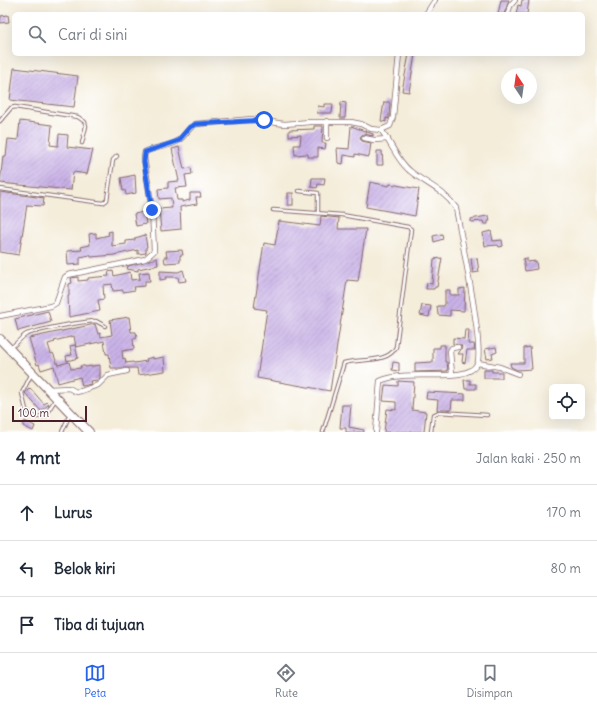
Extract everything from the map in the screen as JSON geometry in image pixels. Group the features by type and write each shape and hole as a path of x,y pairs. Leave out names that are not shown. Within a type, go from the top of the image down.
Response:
{"highway":[{"path":"0,339 89,432"}],"street":[{"path":"427,12 435,0"},
{"path":"508,12 510,6 515,0"},
{"path":"0,316 51,306 56,303 65,277 145,259 151,255 154,251 153,223 150,192 144,162 145,152 178,141 190,127 196,124 252,119 284,124 327,121 351,122 361,124 371,129 381,130 390,126 393,117 399,56"},
{"path":"327,121 328,138"},
{"path":"376,432 380,381 392,377 459,374 474,369 478,363 480,340 456,208 451,200 443,193 410,172 403,164 381,130"},
{"path":"364,138 374,140 388,139"},
{"path":"452,374 450,351 452,348 458,346"},
{"path":"478,363 500,367 518,374"},
{"path":"48,389 68,388 76,392 81,391 98,385 108,375 127,371"}],"lane":[{"path":"0,121 11,108 15,107 78,117 85,122 86,126 82,143"},
{"path":"0,189 103,203 107,200 116,156"},
{"path":"299,191 318,193 318,213"},
{"path":"273,210 318,213 408,227 411,229 412,233 396,347 394,352 385,357 353,360 344,363 323,432"},
{"path":"8,348 17,344 25,335 33,333 92,321 99,322 105,326"},
{"path":"32,374 22,393 26,410 35,417 45,416 57,398"},
{"path":"432,432 433,415 439,412 487,415"},
{"path":"62,432 71,413"}],"building":[{"path":"501,0 509,0 505,12 498,12"},
{"path":"522,0 529,0 527,12 516,12 518,5 521,6"},
{"path":"8,15 9,22 0,23 1,16"},
{"path":"409,56 415,56 409,92 402,91"},
{"path":"14,68 78,76 74,107 10,100"},
{"path":"341,102 346,103 345,118 340,118"},
{"path":"384,102 389,102 390,104 389,119 386,118 386,122 381,121"},
{"path":"324,104 333,104 332,113 317,113 318,106 324,107"},
{"path":"20,121 52,125 50,145 58,146 59,134 68,135 67,147 93,150 87,174 73,172 71,190 0,183 3,156 6,156 8,139 18,140"},
{"path":"314,126 323,126 322,143 326,143 325,149 318,148 318,157 308,157 308,154 295,155 294,145 300,145 301,135 289,136 289,130 314,129"},
{"path":"351,126 373,134 373,136 363,134 360,137 362,141 371,143 369,157 355,154 355,157 344,155 343,164 338,163 337,148 349,149"},
{"path":"179,147 184,169 191,168 192,174 185,175 187,187 175,188 177,200 182,200 182,202 190,200 190,193 200,193 201,197 196,197 197,204 180,207 181,229 161,231 159,209 172,208 171,198 159,199 158,189 168,188 168,182 179,181 172,149"},
{"path":"377,151 382,151 383,165 377,165"},
{"path":"135,175 136,193 126,195 125,190 123,191 121,178"},
{"path":"312,178 325,178 324,185 318,184 317,188 311,187"},
{"path":"370,182 389,186 390,184 419,189 415,216 366,207"},
{"path":"0,192 44,198 43,206 27,205 19,255 0,252"},
{"path":"288,193 293,193 293,205 288,205"},
{"path":"144,212 146,224 136,226 134,214"},
{"path":"321,216 339,218 338,229 366,229 358,281 347,280 330,391 257,378 267,310 254,308 264,243 275,245 279,221 320,226"},
{"path":"489,216 490,221 488,221 488,224 484,224 483,221 471,222 471,219"},
{"path":"112,231 112,246 126,244 126,241 135,240 135,238 145,235 147,247 146,253 138,254 138,250 114,255 91,257 90,255 80,257 80,264 68,265 67,251 82,250 81,247 90,245 89,234 96,233 96,238 109,235 108,232"},
{"path":"491,231 493,241 502,240 503,246 485,246 483,233"},
{"path":"442,234 443,239 434,242 433,236"},
{"path":"182,250 183,255 180,255 180,262 165,263 164,257 167,257 166,251"},
{"path":"157,258 158,265 138,269 138,271 127,269 128,266"},
{"path":"442,258 437,287 434,289 426,289 427,283 432,284 434,259"},
{"path":"477,258 479,272 473,273 471,259"},
{"path":"527,258 527,262 536,261 537,269 525,271 523,259"},
{"path":"183,270 186,281 179,282 178,277 166,277 166,279 160,280 160,271 178,272"},
{"path":"113,271 114,276 130,272 131,280 140,279 139,273 149,272 150,281 145,281 145,286 134,287 135,290 123,292 123,290 113,291 112,284 104,285 104,299 98,300 100,311 69,317 68,296 69,284 72,283 71,278 78,277 78,281 88,280 88,278 109,276 108,272"},
{"path":"465,288 464,311 450,310 450,316 438,315 437,306 444,306 445,304 445,290 450,290 450,295 459,295 459,289"},
{"path":"422,305 431,306 429,317 420,315"},
{"path":"48,311 51,322 18,331 15,319"},
{"path":"129,317 131,332 136,332 137,338 133,339 134,349 122,351 123,359 125,358 126,363 134,363 147,361 146,359 153,357 153,359 164,357 165,371 138,375 137,368 111,368 109,354 106,354 104,341 76,347 74,336 48,344 51,354 53,353 58,365 69,362 71,369 81,368 80,366 85,367 100,365 100,378 98,380 90,381 91,384 82,386 80,377 58,383 54,366 41,370 39,364 37,365 29,338 95,324 98,334 100,333 101,337 112,335 110,320"},
{"path":"465,330 469,330 468,344 474,344 475,350 467,350 465,363 462,362 463,354 458,354 462,348 461,345 453,344 453,338 464,339"},
{"path":"75,345 78,358 67,361 66,356 72,355 70,346"},
{"path":"440,345 445,345 445,362 447,362 448,371 415,372 415,363 433,362 433,348 440,348"},
{"path":"496,347 497,352 492,354 493,358 487,359 485,349"},
{"path":"530,347 532,369 517,370 511,367 510,363 524,363 524,348"},
{"path":"393,362 399,363 399,371 392,370"},
{"path":"484,370 502,372 502,378 484,378"},
{"path":"464,380 470,380 470,384 476,384 476,389 465,389"},
{"path":"398,381 414,382 412,410 426,412 424,432 384,432 387,409 396,410 396,402 383,401 385,385 398,386"},
{"path":"30,388 44,404 47,402 49,404 41,411 25,393"},
{"path":"427,392 465,394 465,400 452,400 451,410 437,410 438,400 426,399"},
{"path":"342,405 351,405 349,427 364,430 364,432 346,432 346,428 340,428"},
{"path":"25,421 35,426 33,431 23,426"}],"route":[{"path":"152,210 144,162 145,152 156,147 178,141 190,127 196,124 252,119 264,120"}]}
